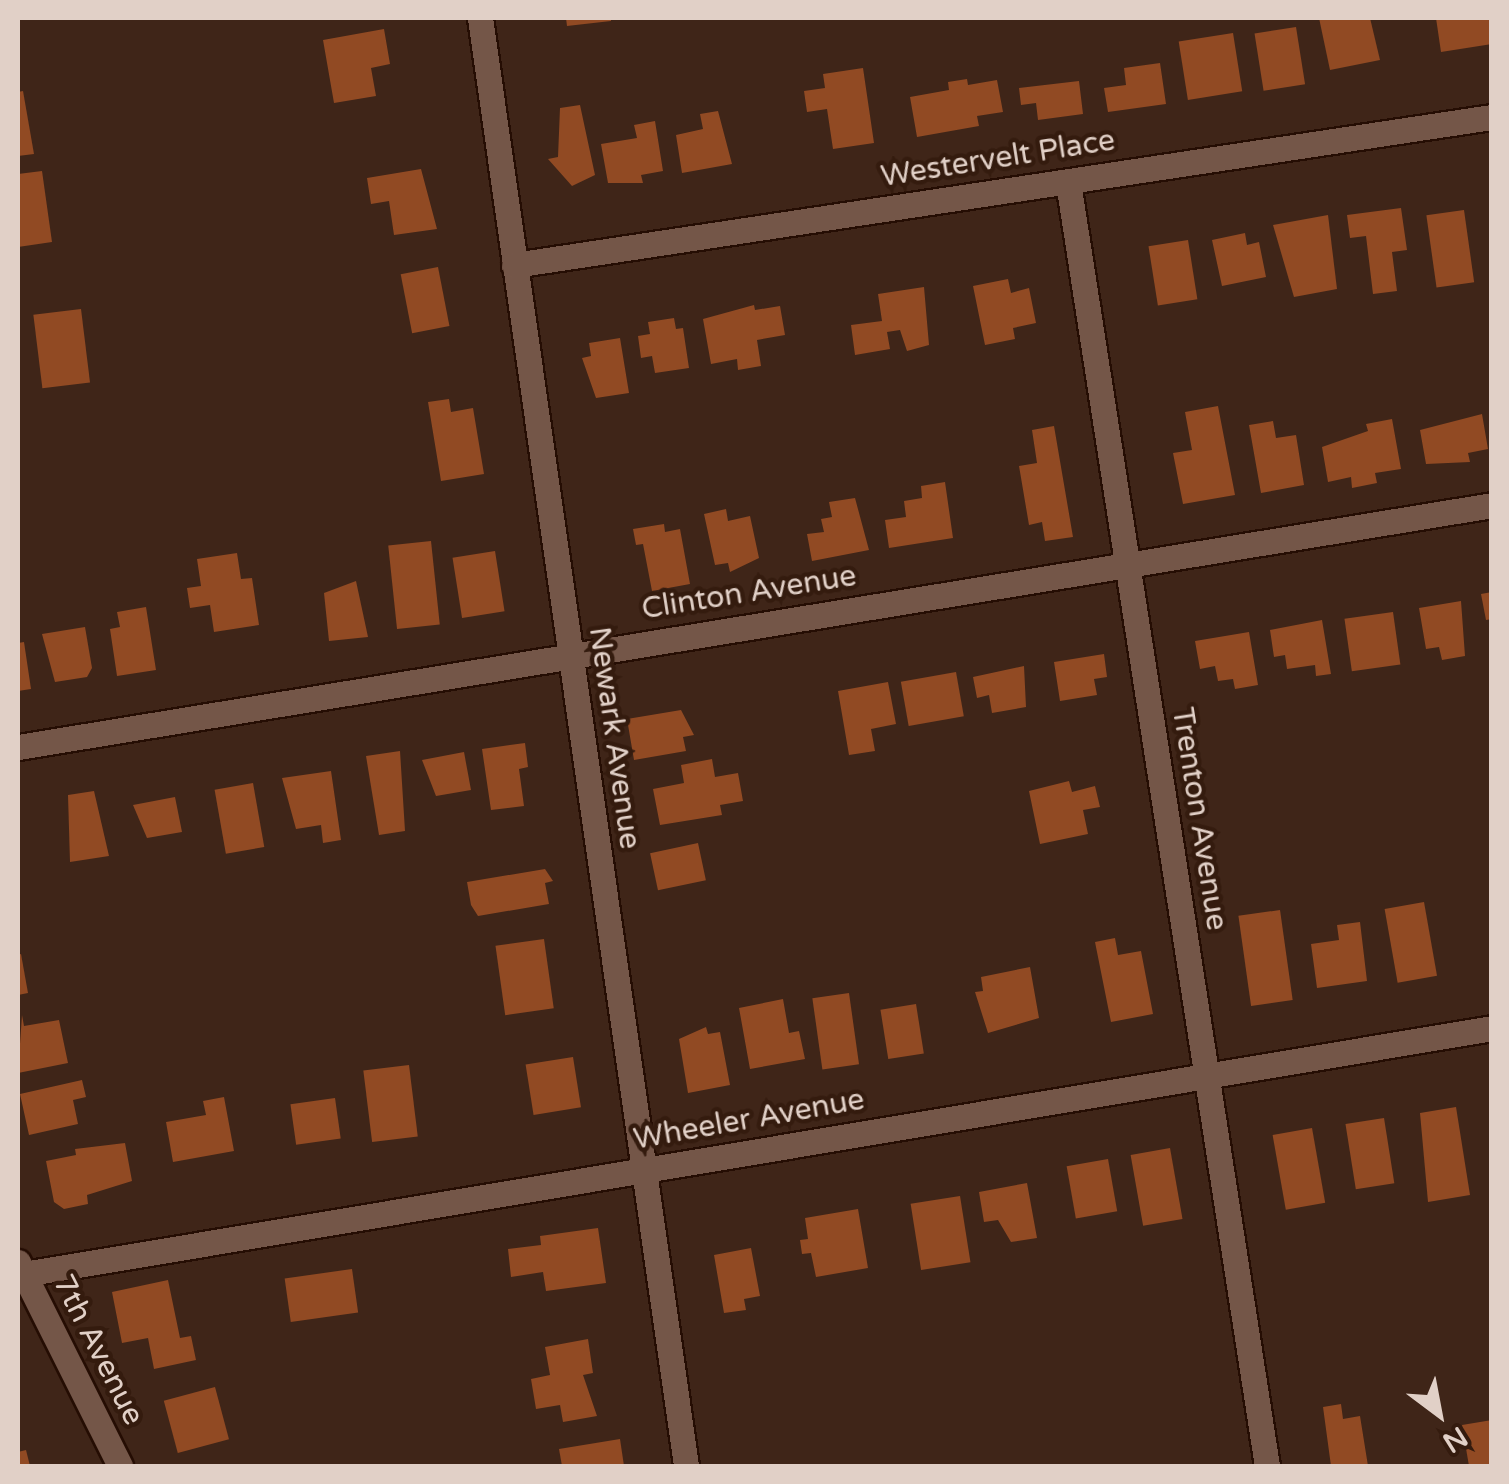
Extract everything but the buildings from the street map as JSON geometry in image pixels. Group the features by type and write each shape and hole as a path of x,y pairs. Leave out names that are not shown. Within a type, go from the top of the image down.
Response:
{"street":[{"name":"Newark Avenue","path":"480,18 686,1466"},
{"name":"Westervelt Place","path":"514,265 1492,118"},
{"name":"Trenton Avenue","path":"1068,182 1267,1466"},
{"name":"Clinton Avenue","path":"18,746 1492,505"},
{"name":"Wheeler Avenue","path":"20,1270 642,1171 1492,1028"},
{"name":"7th Avenue","path":"20,1270 120,1466"}]}
